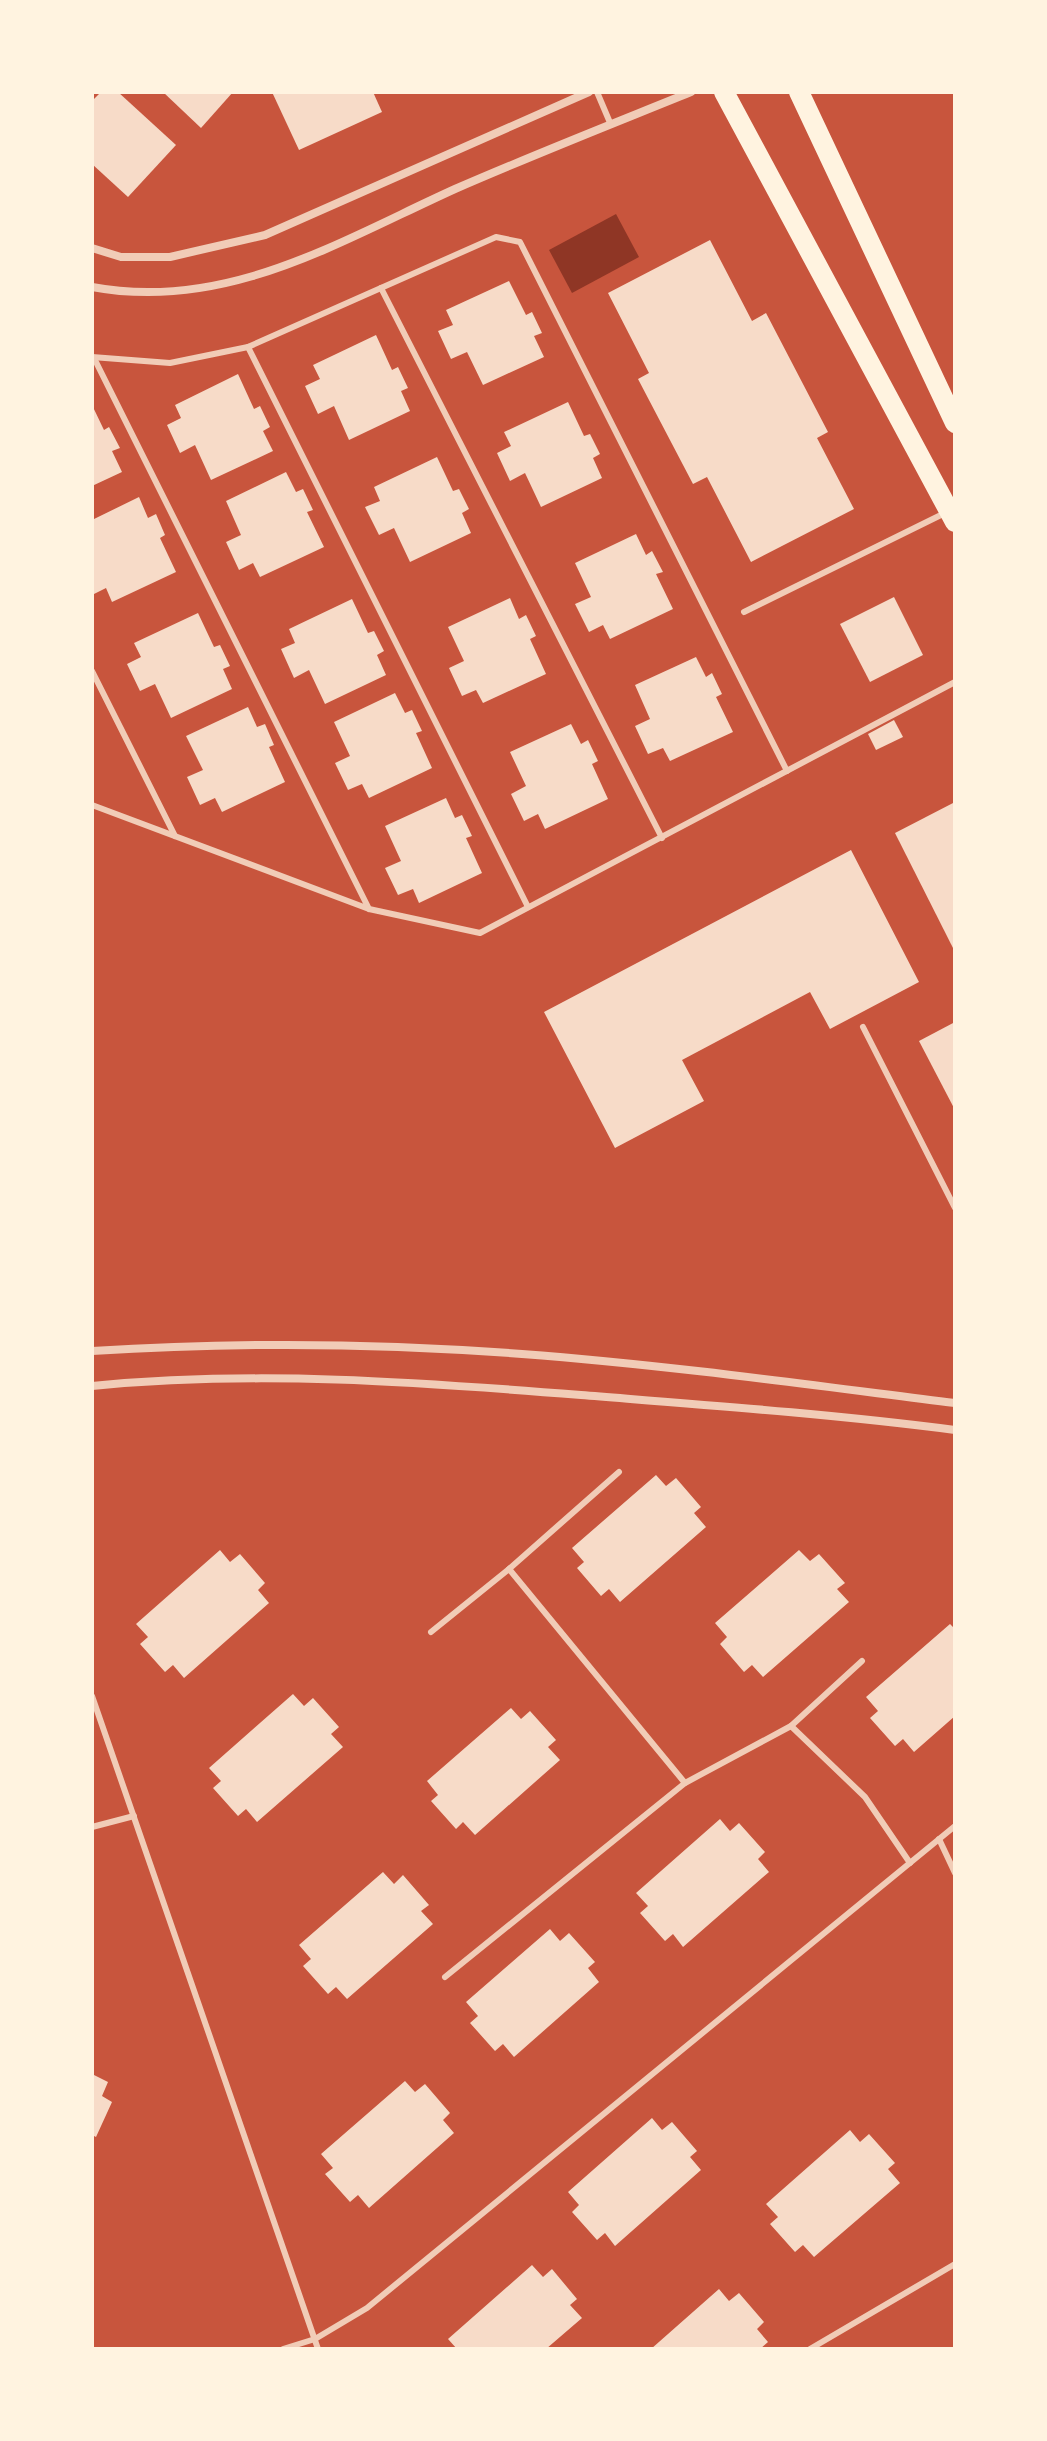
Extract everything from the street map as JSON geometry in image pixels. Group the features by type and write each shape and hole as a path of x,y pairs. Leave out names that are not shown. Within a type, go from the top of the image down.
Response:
{"main road":[{"path":"724,92 953,513"},
{"path":"799,92 955,423"}],"street":[{"path":"92,248 121,257 170,257 265,235 589,92"},
{"path":"92,287 119,292 193,290 269,273 457,189 691,92"},
{"path":"92,1351 185,1345 321,1344 520,1353 646,1365 955,1403"},
{"path":"92,1386 320,1377 622,1398 955,1430"}],"lane":[{"path":"597,92 611,125"},
{"path":"93,357 170,363 248,347 496,237 520,242 787,771"},
{"path":"381,288 662,838"},
{"path":"248,347 528,907"},
{"path":"93,357 369,909"},
{"path":"744,612 953,513"},
{"path":"92,671 175,836"},
{"path":"92,805 369,909 480,933 955,682"},
{"path":"863,1027 955,1208"},
{"path":"431,1632 509,1569 619,1472"},
{"path":"509,1569 685,1783"},
{"path":"445,1977 685,1783 791,1726 862,1661"},
{"path":"92,1696 318,2349"},
{"path":"791,1726 865,1797 910,1863"},
{"path":"92,1827 134,1816"},
{"path":"283,2349 315,2339 367,2308 955,1826"},
{"path":"939,1839 955,1873"},
{"path":"810,2349 955,2264"}],"shaded area":[{"path":"616,214 639,257 572,293 549,250"}],"building":[{"path":"101,92 118,92 176,145 128,197 92,164 92,101"},
{"path":"163,92 233,92 201,128"},
{"path":"272,92 373,92 382,112 299,150"},
{"path":"710,240 752,321 766,313 828,432 817,438 854,509 751,562 707,477 693,484 638,379 649,373 608,293"},
{"path":"509,281 526,315 532,312 542,333 534,336 544,357 483,385 467,352 451,359 438,331 453,325 446,310"},
{"path":"376,335 392,370 398,367 408,388 401,391 410,411 349,440 334,406 318,414 305,386 320,379 313,365"},
{"path":"238,374 254,409 260,406 270,427 263,431 273,451 211,480 195,445 180,453 167,425 181,418 175,405"},
{"path":"568,402 584,436 590,434 600,454 593,458 602,478 541,507 525,473 510,481 497,453 511,446 504,432"},
{"path":"92,405 104,430 109,427 120,448 112,451 122,472 92,486"},
{"path":"437,457 453,491 459,489 469,509 462,513 471,533 410,562 394,528 379,535 365,507 380,501 374,487"},
{"path":"286,472 296,492 303,489 313,510 307,512 324,547 260,577 253,563 239,570 226,542 241,535 226,501"},
{"path":"139,497 148,518 156,514 165,535 160,538 176,572 112,602 106,588 92,595 92,520"},
{"path":"636,534 646,555 652,551 663,572 656,574 673,609 610,639 603,625 589,632 575,604 591,597 575,563"},
{"path":"894,597 923,655 870,682 840,624"},
{"path":"510,598 519,619 526,615 536,636 530,639 546,674 483,703 476,690 462,696 449,668 464,661 448,627"},
{"path":"352,599 368,633 374,631 384,651 377,655 386,675 325,704 309,670 294,678 281,649 295,643 289,629"},
{"path":"198,613 214,647 220,645 230,666 223,669 232,689 171,718 155,684 140,691 127,664 141,657 134,643"},
{"path":"696,657 706,677 712,673 722,694 716,697 733,732 670,761 663,748 648,754 635,726 650,719 635,685"},
{"path":"395,693 405,713 412,710 422,731 416,733 432,768 369,798 362,784 348,790 335,763 350,756 334,722"},
{"path":"248,707 257,727 265,724 274,745 269,747 285,782 222,812 215,798 200,805 187,777 203,770 186,736"},
{"path":"894,720 903,737 876,750 868,734"},
{"path":"571,724 581,744 588,740 598,761 592,764 608,799 545,829 538,814 524,821 511,794 526,786 510,752"},
{"path":"446,798 455,818 462,815 472,836 466,838 482,873 419,903 413,889 398,895 385,868 401,861 385,826"},
{"path":"955,802 955,952 895,833"},
{"path":"851,850 919,982 830,1029 810,992 682,1060 704,1101 615,1148 544,1012"},
{"path":"955,1022 955,1110 919,1041"},
{"path":"656,1475 666,1486 676,1478 701,1507 694,1513 706,1527 620,1602 609,1589 601,1596 577,1568 584,1562 572,1548"},
{"path":"220,1550 230,1562 240,1554 265,1583 258,1590 269,1603 184,1678 173,1665 165,1672 140,1644 148,1637 136,1624"},
{"path":"799,1550 810,1561 819,1554 845,1583 837,1589 849,1602 763,1677 752,1665 744,1672 720,1644 727,1637 715,1623"},
{"path":"950,1624 955,1629 955,1716 914,1752 903,1739 895,1746 870,1718 878,1711 866,1697"},
{"path":"293,1694 304,1706 313,1698 339,1727 331,1734 343,1747 257,1822 246,1809 238,1816 213,1788 221,1781 209,1768"},
{"path":"511,1708 521,1719 530,1711 556,1740 548,1747 560,1760 475,1835 463,1822 456,1829 431,1801 438,1795 427,1781"},
{"path":"720,1819 730,1831 739,1823 765,1852 758,1859 769,1872 683,1947 673,1934 665,1941 640,1913 648,1906 636,1893"},
{"path":"383,1872 394,1884 403,1875 429,1905 421,1911 433,1924 347,1999 336,1987 328,1994 303,1966 311,1959 299,1945"},
{"path":"550,1929 560,1941 569,1933 595,1962 588,1968 599,1982 514,2057 503,2044 495,2051 470,2023 478,2016 466,2002"},
{"path":"92,2074 108,2082 102,2096 112,2102 96,2137 92,2135"},
{"path":"405,2081 415,2092 425,2084 450,2113 443,2120 454,2133 369,2208 358,2195 350,2202 325,2174 333,2168 321,2154"},
{"path":"652,2118 662,2130 672,2122 697,2151 690,2157 701,2170 615,2246 605,2233 597,2240 572,2212 579,2205 568,2192"},
{"path":"850,2130 860,2142 869,2134 895,2163 888,2169 900,2183 814,2257 803,2245 795,2252 770,2224 778,2217 766,2204"},
{"path":"532,2265 543,2277 552,2269 577,2299 570,2305 582,2318 546,2349 457,2349 448,2339"},
{"path":"719,2289 729,2301 739,2293 764,2322 757,2329 768,2342 760,2349 651,2349"}]}
